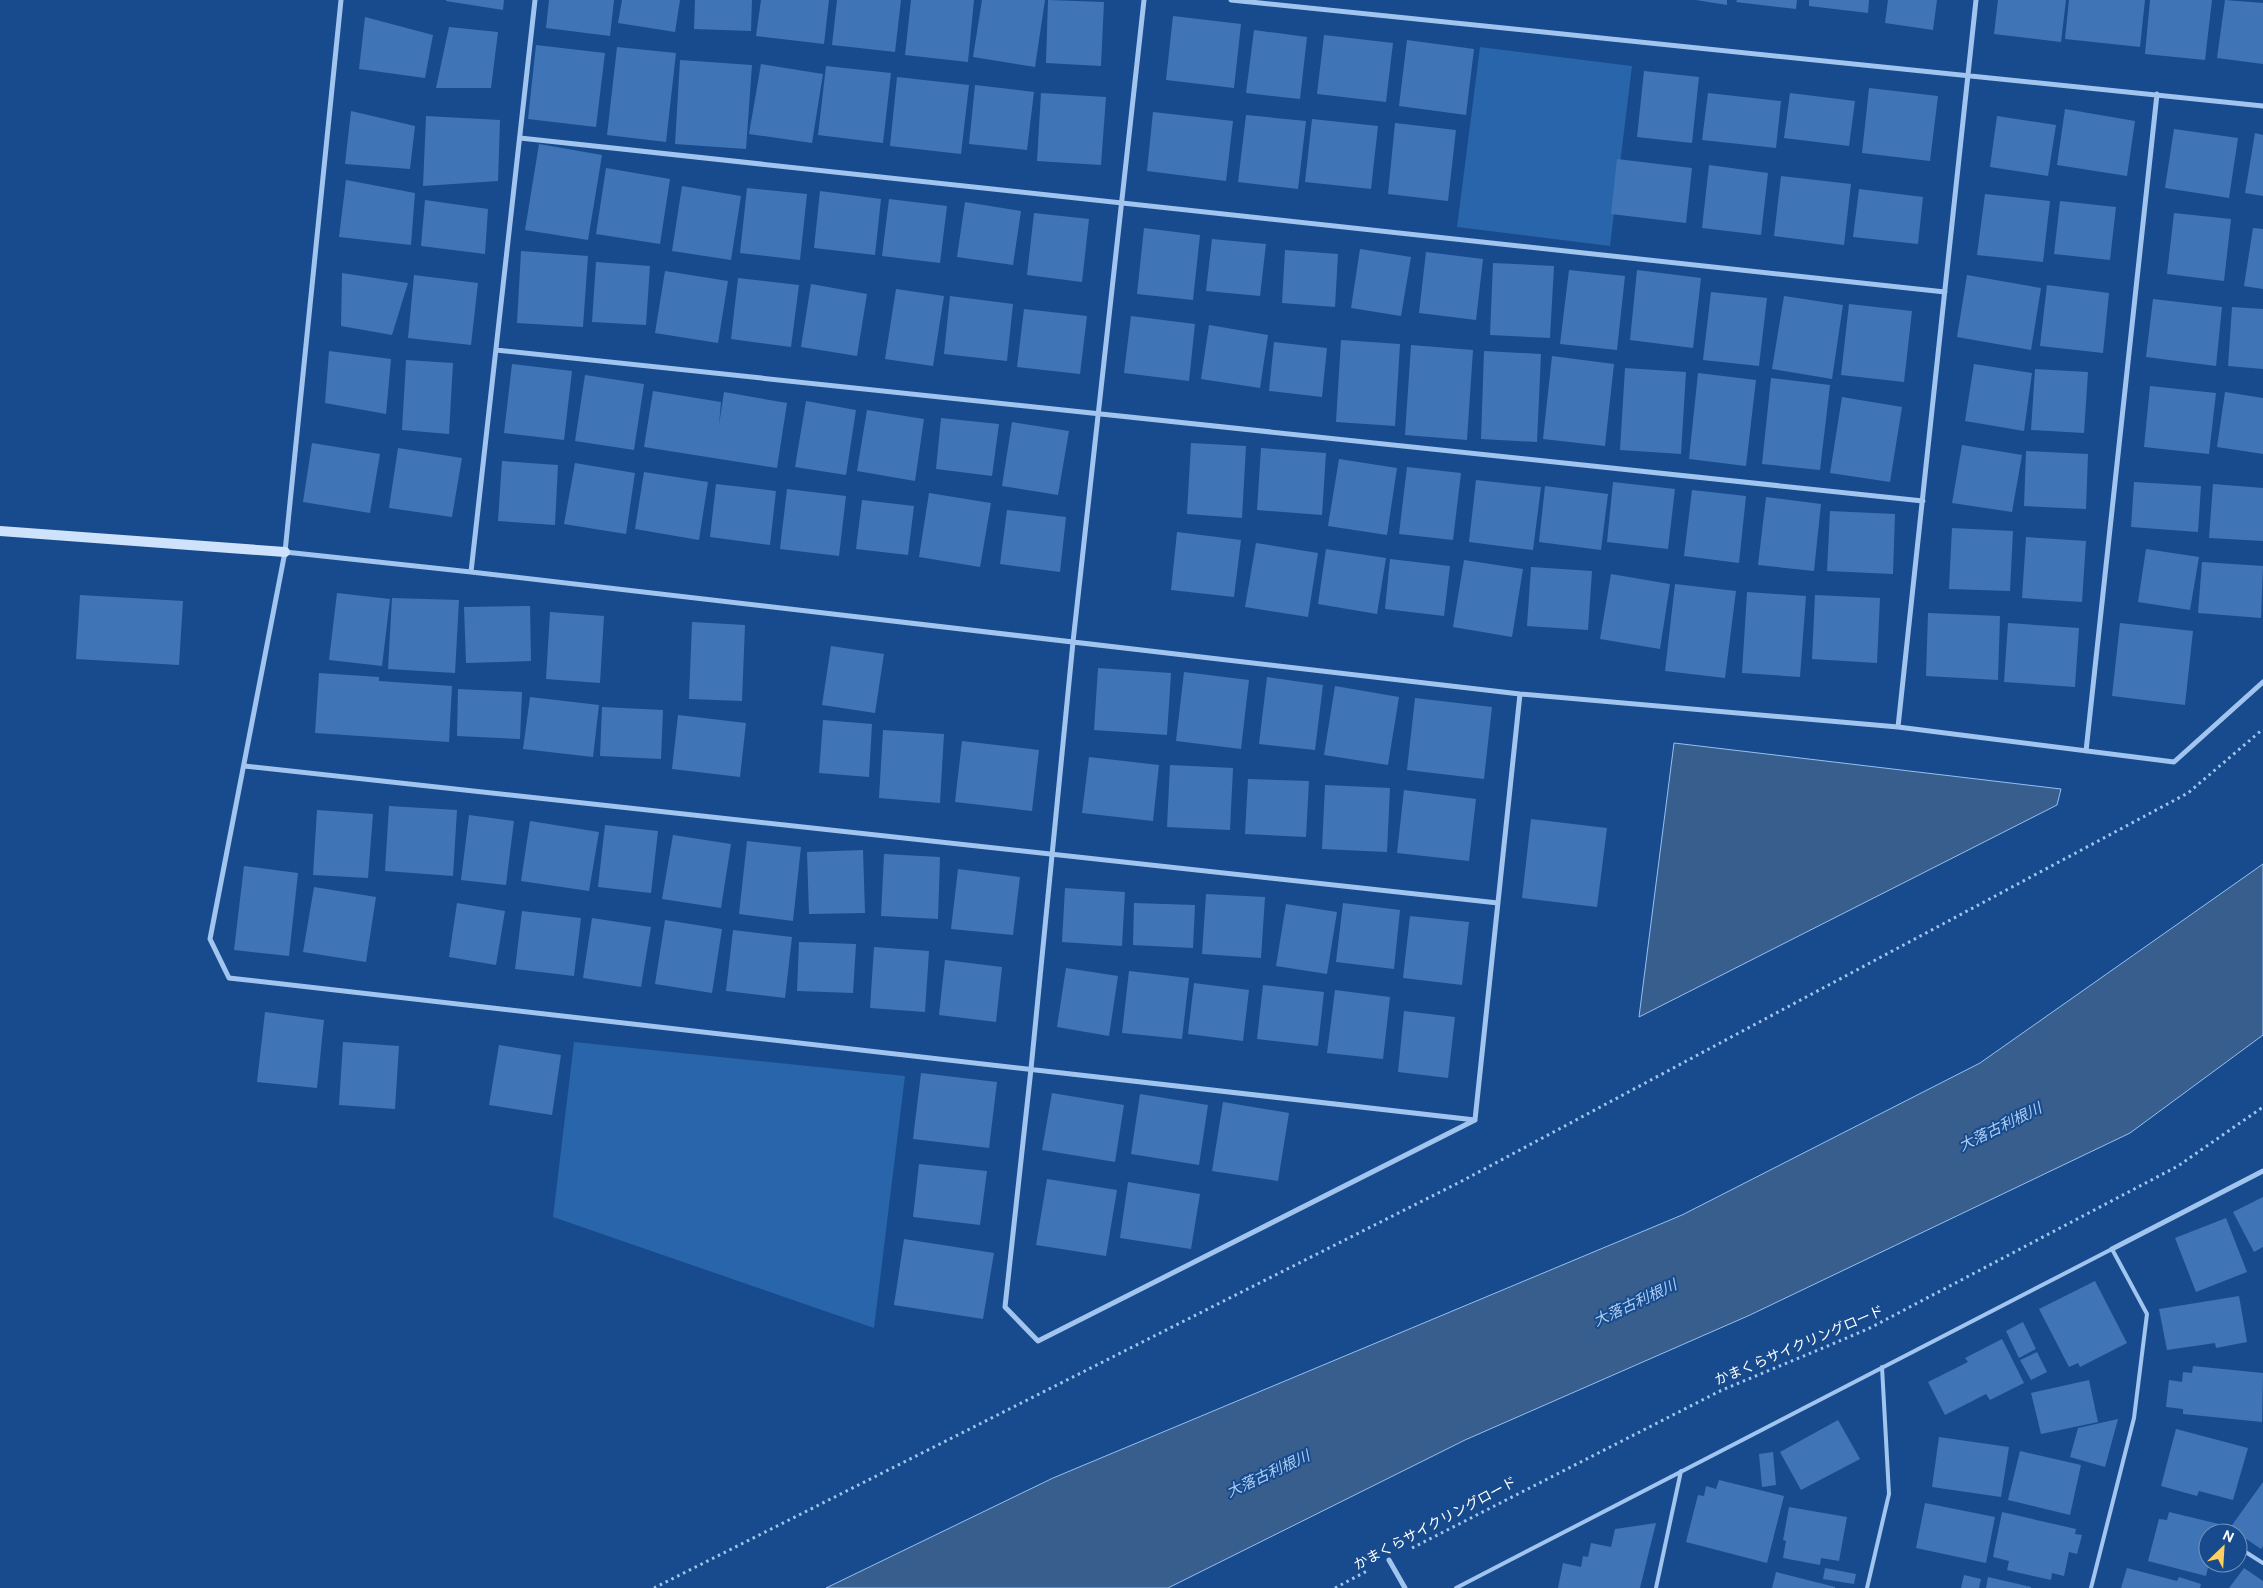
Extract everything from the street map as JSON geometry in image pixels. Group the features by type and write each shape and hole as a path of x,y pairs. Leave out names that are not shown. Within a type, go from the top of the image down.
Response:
{"street":[{"path":"341,0 285,552 210,939 229,978 1475,1120"},
{"path":"472,572 535,0"},
{"path":"1144,0 1073,642 1031,1069 1005,1307 1038,1342 1475,1120"},
{"path":"1231,0 2263,106"},
{"path":"1898,728 1976,0"},
{"path":"2086,751 2157,94"},
{"path":"520,138 1945,292"},
{"path":"496,350 1923,501"},
{"path":"0,531 285,552 1520,694 1898,728 2174,762 2263,682"},
{"path":"1475,1120 1520,694"},
{"path":"244,766 1498,903"},
{"path":"2112,1248 2263,1171"},
{"path":"1389,1560 1404,1588"}],"lane":[{"path":"1456,1588 2112,1248 2147,1314 2134,1418 2091,1588"},
{"path":"1867,1588 1889,1494 1882,1367"},
{"path":"1656,1588 1682,1472"},
{"path":"2248,1554 2263,1563"}],"path":[{"path":"654,1588 1460,1182 2083,850 2188,793 2263,729"},
{"name":"かまくらサイクリングロード","path":"1335,1588 1720,1391 1868,1329 2178,1166 2263,1107"}],"shaded area":[{"path":"1480,47 1632,66 1610,246 1457,227"},
{"path":"574,1042 905,1076 874,1328 553,1217"}],"water":[{"path":"1674,743 2061,789 2057,805 1639,1017"},
{"name":"大落古利根川","path":"2263,864 2263,1035 2130,1133 1750,1315 1465,1440 1168,1588 826,1588 1053,1478 1682,1215 1980,1063"}],"building":[{"path":"446,0 504,0 503,10"},
{"path":"549,0 614,0 610,36 546,28"},
{"path":"622,0 680,0 675,32 618,23"},
{"path":"695,0 752,0 751,31 694,29"},
{"path":"761,0 829,0 824,44 756,36"},
{"path":"837,0 901,0 895,52 832,45"},
{"path":"911,0 974,0 968,62 905,55"},
{"path":"982,0 1045,0 1035,67 973,57"},
{"path":"1048,0 1104,2 1101,66 1046,63"},
{"path":"1696,0 1727,0 1727,5"},
{"path":"1737,0 1797,0 1796,9 1736,2"},
{"path":"1809,0 1869,0 1868,13 1809,6"},
{"path":"1888,0 1937,0 1933,30 1885,23"},
{"path":"1998,0 2066,0 2061,42 1994,34"},
{"path":"2069,0 2145,0 2140,47 2065,39"},
{"path":"2150,0 2212,0 2205,60 2145,54"},
{"path":"2225,0 2263,3 2263,64 2217,58"},
{"path":"1173,16 1241,24 1234,88 1166,80"},
{"path":"365,17 433,35 425,78 359,69"},
{"path":"449,27 498,32 491,88 436,88"},
{"path":"1254,30 1307,37 1300,99 1246,93"},
{"path":"1324,35 1393,43 1386,102 1317,94"},
{"path":"1407,40 1474,49 1466,115 1399,106"},
{"path":"536,45 605,53 596,127 528,119"},
{"path":"617,47 676,53 666,142 607,135"},
{"path":"680,60 752,65 746,149 675,144"},
{"path":"761,64 823,74 812,143 749,134"},
{"path":"826,66 891,73 883,143 818,135"},
{"path":"1644,71 1699,77 1692,143 1637,137"},
{"path":"897,77 969,85 961,154 890,146"},
{"path":"975,85 1034,92 1027,150 969,144"},
{"path":"1869,88 1938,96 1930,161 1862,153"},
{"path":"1041,93 1106,97 1101,165 1037,161"},
{"path":"1708,93 1781,101 1776,148 1702,140"},
{"path":"1790,93 1855,101 1849,146 1784,138"},
{"path":"2065,109 2135,121 2127,176 2057,165"},
{"path":"351,111 415,126 410,169 345,164"},
{"path":"1153,112 1233,121 1226,181 1147,171"},
{"path":"1246,115 1306,121 1298,189 1238,182"},
{"path":"426,116 500,120 498,181 423,186"},
{"path":"1997,116 2056,125 2048,176 1990,167"},
{"path":"1312,119 1378,126 1371,189 1305,182"},
{"path":"1395,123 1456,130 1448,201 1388,194"},
{"path":"2174,129 2238,138 2229,198 2165,188"},
{"path":"2255,133 2263,135 2263,196 2245,193"},
{"path":"539,144 602,155 588,240 525,230"},
{"path":"1617,159 1692,168 1686,223 1611,214"},
{"path":"1709,165 1768,173 1761,235 1702,228"},
{"path":"606,168 670,179 660,244 596,234"},
{"path":"1781,176 1851,184 1844,245 1774,236"},
{"path":"346,180 415,193 411,245 339,237"},
{"path":"682,186 741,196 731,260 672,251"},
{"path":"747,188 807,194 800,260 740,253"},
{"path":"1859,189 1923,197 1918,244 1853,237"},
{"path":"820,191 881,199 875,255 814,248"},
{"path":"1985,194 2050,201 2043,262 1977,255"},
{"path":"889,199 947,206 940,263 882,256"},
{"path":"425,200 488,209 485,254 421,246"},
{"path":"2060,201 2116,207 2110,260 2054,254"},
{"path":"965,202 1021,211 1013,265 957,257"},
{"path":"1034,213 1089,219 1082,282 1027,275"},
{"path":"2174,213 2231,219 2224,281 2167,274"},
{"path":"1144,228 1200,235 1193,300 1137,294"},
{"path":"2253,228 2263,229 2263,289 2244,286"},
{"path":"1212,239 1266,244 1260,296 1206,291"},
{"path":"1360,249 1411,257 1401,316 1351,308"},
{"path":"1285,250 1338,254 1335,307 1282,303"},
{"path":"521,251 588,256 583,327 517,323"},
{"path":"1426,252 1483,259 1476,320 1419,313"},
{"path":"596,262 650,266 646,325 592,322"},
{"path":"1493,263 1554,266 1550,338 1490,335"},
{"path":"1569,270 1625,276 1617,350 1560,344"},
{"path":"1637,270 1701,278 1693,348 1630,340"},
{"path":"665,271 728,281 718,343 655,333"},
{"path":"342,273 408,283 392,335 341,326"},
{"path":"414,275 478,283 471,345 408,338"},
{"path":"1967,275 2041,288 2031,350 1957,337"},
{"path":"738,278 799,285 791,347 731,339"},
{"path":"811,284 867,294 857,356 801,347"},
{"path":"2047,285 2109,293 2103,353 2040,346"},
{"path":"896,289 944,296 933,366 885,359"},
{"path":"1711,292 1767,298 1759,366 1703,360"},
{"path":"950,296 1013,304 1007,361 944,354"},
{"path":"1784,296 1843,305 1832,379 1772,369"},
{"path":"2153,299 2222,307 2216,366 2146,357"},
{"path":"1849,304 1912,311 1904,382 1841,375"},
{"path":"2232,307 2263,309 2263,369 2228,366"},
{"path":"1024,309 1087,316 1080,374 1017,367"},
{"path":"1131,316 1195,324 1189,381 1124,373"},
{"path":"1209,325 1268,335 1260,388 1201,379"},
{"path":"1341,340 1400,344 1395,426 1336,422"},
{"path":"1274,342 1327,348 1322,397 1269,391"},
{"path":"1411,345 1473,350 1467,440 1405,435"},
{"path":"329,351 391,359 386,414 325,403"},
{"path":"1484,351 1541,354 1537,442 1481,439"},
{"path":"1552,356 1614,364 1605,446 1543,439"},
{"path":"406,360 453,363 449,434 402,430"},
{"path":"512,364 572,371 564,440 504,433"},
{"path":"1974,364 2032,373 2024,431 1965,421"},
{"path":"1625,368 1686,372 1681,454 1620,450"},
{"path":"2035,369 2088,372 2084,433 2031,430"},
{"path":"1698,373 1756,380 1746,466 1689,459"},
{"path":"585,375 644,384 634,450 575,441"},
{"path":"1771,378 1830,385 1820,470 1762,464"},
{"path":"2150,386 2216,393 2209,454 2144,447"},
{"path":"653,391 721,402 719,425 724,392 787,403 777,468 644,447"},
{"path":"2225,392 2263,398 2263,454 2217,447"},
{"path":"1842,397 1902,407 1890,482 1830,473"},
{"path":"806,401 856,410 846,475 795,467"},
{"path":"867,410 924,419 915,481 857,471"},
{"path":"941,418 999,424 992,476 936,469"},
{"path":"1012,422 1069,431 1058,495 1002,486"},
{"path":"312,443 380,454 370,513 303,502"},
{"path":"1191,443 1246,446 1242,518 1187,514"},
{"path":"1962,445 2022,455 2012,512 1952,503"},
{"path":"398,448 462,458 452,517 389,508"},
{"path":"1261,448 1326,453 1322,515 1257,510"},
{"path":"2026,451 2088,454 2086,509 2024,506"},
{"path":"1339,459 1397,468 1387,535 1328,526"},
{"path":"502,461 558,465 555,525 498,521"},
{"path":"575,463 635,473 626,534 564,524"},
{"path":"1407,467 1461,473 1453,540 1399,534"},
{"path":"644,472 708,482 699,540 635,529"},
{"path":"1476,480 1541,487 1533,550 1469,542"},
{"path":"1613,482 1675,489 1668,549 1607,542"},
{"path":"2134,482 2201,486 2198,532 2131,527"},
{"path":"716,484 776,491 770,545 710,537"},
{"path":"2213,484 2263,488 2263,541 2209,538"},
{"path":"1545,486 1608,494 1601,550 1539,542"},
{"path":"787,489 846,496 839,556 780,549"},
{"path":"1692,490 1746,496 1739,563 1684,556"},
{"path":"929,493 991,503 980,567 919,557"},
{"path":"1766,497 1821,504 1814,571 1758,565"},
{"path":"862,500 914,506 908,555 856,549"},
{"path":"1007,510 1066,517 1060,572 1000,564"},
{"path":"1830,511 1895,514 1893,574 1827,571"},
{"path":"1952,528 2013,531 2010,591 1949,589"},
{"path":"1177,532 1241,540 1234,597 1171,590"},
{"path":"2026,537 2086,541 2082,602 2022,598"},
{"path":"1256,543 1318,553 1308,617 1245,607"},
{"path":"1326,549 1386,558 1377,614 1318,604"},
{"path":"2146,549 2199,557 2190,610 2138,602"},
{"path":"1390,559 1450,566 1444,616 1385,609"},
{"path":"1464,560 1523,569 1512,637 1453,627"},
{"path":"2202,562 2263,566 2261,618 2198,613"},
{"path":"1531,567 1592,571 1588,630 1527,626"},
{"path":"1611,574 1670,584 1660,649 1600,639"},
{"path":"1675,584 1736,591 1725,678 1665,671"},
{"path":"1747,592 1806,596 1800,677 1742,673"},
{"path":"337,593 390,599 382,666 329,660"},
{"path":"80,595 183,601 179,665 76,659"},
{"path":"1815,595 1880,598 1877,663 1812,659"},
{"path":"392,598 459,600 455,673 388,669"},
{"path":"530,606 531,661 466,663 464,607"},
{"path":"550,612 604,616 600,683 546,679"},
{"path":"1928,613 2000,616 1998,680 1926,676"},
{"path":"692,622 745,625 742,701 689,699"},
{"path":"2008,623 2079,628 2075,687 2004,682"},
{"path":"2120,623 2193,631 2185,705 2112,696"},
{"path":"831,646 884,654 875,713 822,705"},
{"path":"1098,668 1171,673 1167,735 1094,730"},
{"path":"1184,672 1249,680 1241,749 1176,741"},
{"path":"319,673 379,677 379,681 452,686 449,742 315,733"},
{"path":"1267,677 1323,685 1315,750 1259,744"},
{"path":"1335,686 1399,697 1388,765 1324,755"},
{"path":"458,689 522,692 520,739 457,736"},
{"path":"530,697 599,705 593,757 523,749"},
{"path":"1415,698 1492,707 1484,779 1407,770"},
{"path":"602,707 663,710 661,759 600,756"},
{"path":"678,715 746,723 740,777 672,769"},
{"path":"823,720 872,724 869,777 819,773"},
{"path":"883,730 944,734 940,803 879,798"},
{"path":"962,741 1039,750 1032,811 955,802"},
{"path":"1089,757 1159,765 1153,821 1082,813"},
{"path":"1170,765 1233,768 1230,830 1167,827"},
{"path":"1248,779 1309,781 1306,837 1245,834"},
{"path":"1325,785 1390,788 1387,852 1322,849"},
{"path":"1404,790 1476,799 1469,861 1397,853"},
{"path":"389,806 457,810 453,876 385,871"},
{"path":"317,810 373,814 368,878 313,875"},
{"path":"469,815 514,821 506,885 461,880"},
{"path":"1531,819 1607,828 1597,907 1522,898"},
{"path":"530,821 599,832 589,891 521,881"},
{"path":"605,825 658,831 651,893 598,887"},
{"path":"673,835 731,844 721,908 662,899"},
{"path":"747,841 801,847 793,921 739,914"},
{"path":"863,850 865,913 809,914 807,852"},
{"path":"884,854 940,857 938,919 881,916"},
{"path":"244,866 298,873 289,956 234,950"},
{"path":"958,869 1020,877 1013,935 951,929"},
{"path":"314,887 376,897 366,962 303,952"},
{"path":"1065,888 1125,892 1122,946 1062,942"},
{"path":"1206,894 1265,897 1261,958 1202,954"},
{"path":"457,903 505,911 496,965 449,957"},
{"path":"1134,903 1195,905 1193,948 1133,945"},
{"path":"1343,903 1400,910 1394,969 1336,962"},
{"path":"1286,904 1337,912 1327,974 1276,966"},
{"path":"522,911 581,918 574,976 515,969"},
{"path":"1410,916 1469,922 1462,985 1403,978"},
{"path":"592,918 651,927 641,987 583,978"},
{"path":"665,920 722,929 712,993 655,984"},
{"path":"733,930 792,937 785,998 726,991"},
{"path":"799,942 856,944 853,993 797,991"},
{"path":"874,947 929,951 925,1012 870,1008"},
{"path":"945,960 1002,967 996,1022 939,1015"},
{"path":"1066,968 1118,976 1109,1036 1057,1027"},
{"path":"1129,971 1189,978 1182,1039 1122,1033"},
{"path":"1194,983 1249,990 1243,1041 1188,1034"},
{"path":"1263,985 1324,992 1318,1046 1257,1039"},
{"path":"1335,990 1390,997 1383,1059 1327,1053"},
{"path":"1404,1011 1455,1017 1448,1078 1398,1072"},
{"path":"265,1012 324,1020 317,1088 257,1082"},
{"path":"343,1042 399,1046 395,1109 339,1105"},
{"path":"499,1045 561,1055 552,1115 489,1105"},
{"path":"921,1073 997,1082 989,1148 913,1139"},
{"path":"1052,1093 1124,1105 1115,1162 1042,1150"},
{"path":"1140,1094 1208,1105 1199,1165 1131,1154"},
{"path":"1223,1102 1289,1113 1278,1181 1212,1171"},
{"path":"919,1164 987,1171 980,1225 913,1217"},
{"path":"1047,1179 1117,1190 1106,1256 1036,1245"},
{"path":"1128,1182 1200,1194 1191,1249 1120,1238"},
{"path":"2263,1197 2263,1247 2254,1252 2233,1212"},
{"path":"2226,1218 2247,1272 2196,1292 2175,1238"},
{"path":"904,1239 994,1253 983,1319 894,1305"},
{"path":"2095,1281 2127,1343 2080,1367 2078,1363 2069,1367 2039,1309"},
{"path":"2239,1296 2247,1342 2216,1348 2215,1343 2167,1350 2159,1309"},
{"path":"2023,1322 2036,1349 2019,1358 2006,1331"},
{"path":"2002,1339 2024,1383 1990,1400 1986,1394 1945,1415 1928,1382 1968,1362 1965,1358"},
{"path":"2037,1352 2047,1372 2031,1380 2020,1360"},
{"path":"2193,1366 2263,1373 2262,1422 2183,1414 2183,1409 2166,1407 2169,1380 2182,1382 2183,1372 2192,1373"},
{"path":"2089,1380 2098,1422 2041,1434 2031,1393"},
{"path":"2118,1419 2105,1467 2070,1457 2078,1428"},
{"path":"1838,1420 1860,1459 1801,1490 1780,1452"},
{"path":"2176,1429 2248,1448 2233,1500 2199,1491 2197,1496 2161,1486"},
{"path":"1939,1437 2009,1447 2001,1497 1932,1487"},
{"path":"2020,1451 2081,1465 2070,1515 2008,1500"},
{"path":"1773,1452 1776,1485 1762,1487 1759,1454"},
{"path":"1719,1480 1784,1496 1767,1563 1686,1542 1698,1495 1704,1496 1706,1486 1716,1489"},
{"path":"2263,1482 2263,1546 2261,1549 2248,1540 2248,1523 2234,1523"},
{"path":"1925,1503 1995,1517 1986,1563 1916,1548"},
{"path":"1789,1507 1847,1517 1839,1561 1821,1558 1820,1565 1783,1558 1786,1541 1783,1540"},
{"path":"2002,1512 2076,1529 2075,1534 2082,1535 2077,1554 2069,1552 2064,1576 2052,1573 2051,1580 2007,1570 2009,1561 1993,1557"},
{"path":"2169,1512 2215,1523 2198,1523 2198,1573 2207,1573 2206,1576 2148,1561 2159,1519 2167,1520"},
{"path":"1656,1523 1640,1588 1558,1588 1563,1563 1581,1567 1583,1556 1588,1557 1591,1543 1611,1547 1615,1529"},
{"path":"1825,1568 1856,1574 1854,1584 1823,1579"},
{"path":"2127,1568 2177,1581 2179,1577 2201,1584 2200,1588 2121,1588"},
{"path":"2248,1571 2263,1581 2263,1588 2229,1588 2240,1573 2248,1573"},
{"path":"1776,1572 1835,1587 1835,1588 1772,1588"},
{"path":"1964,1575 1981,1579 1979,1588 1961,1588"},
{"path":"1988,1577 2031,1587 2031,1588 1986,1588"}]}
